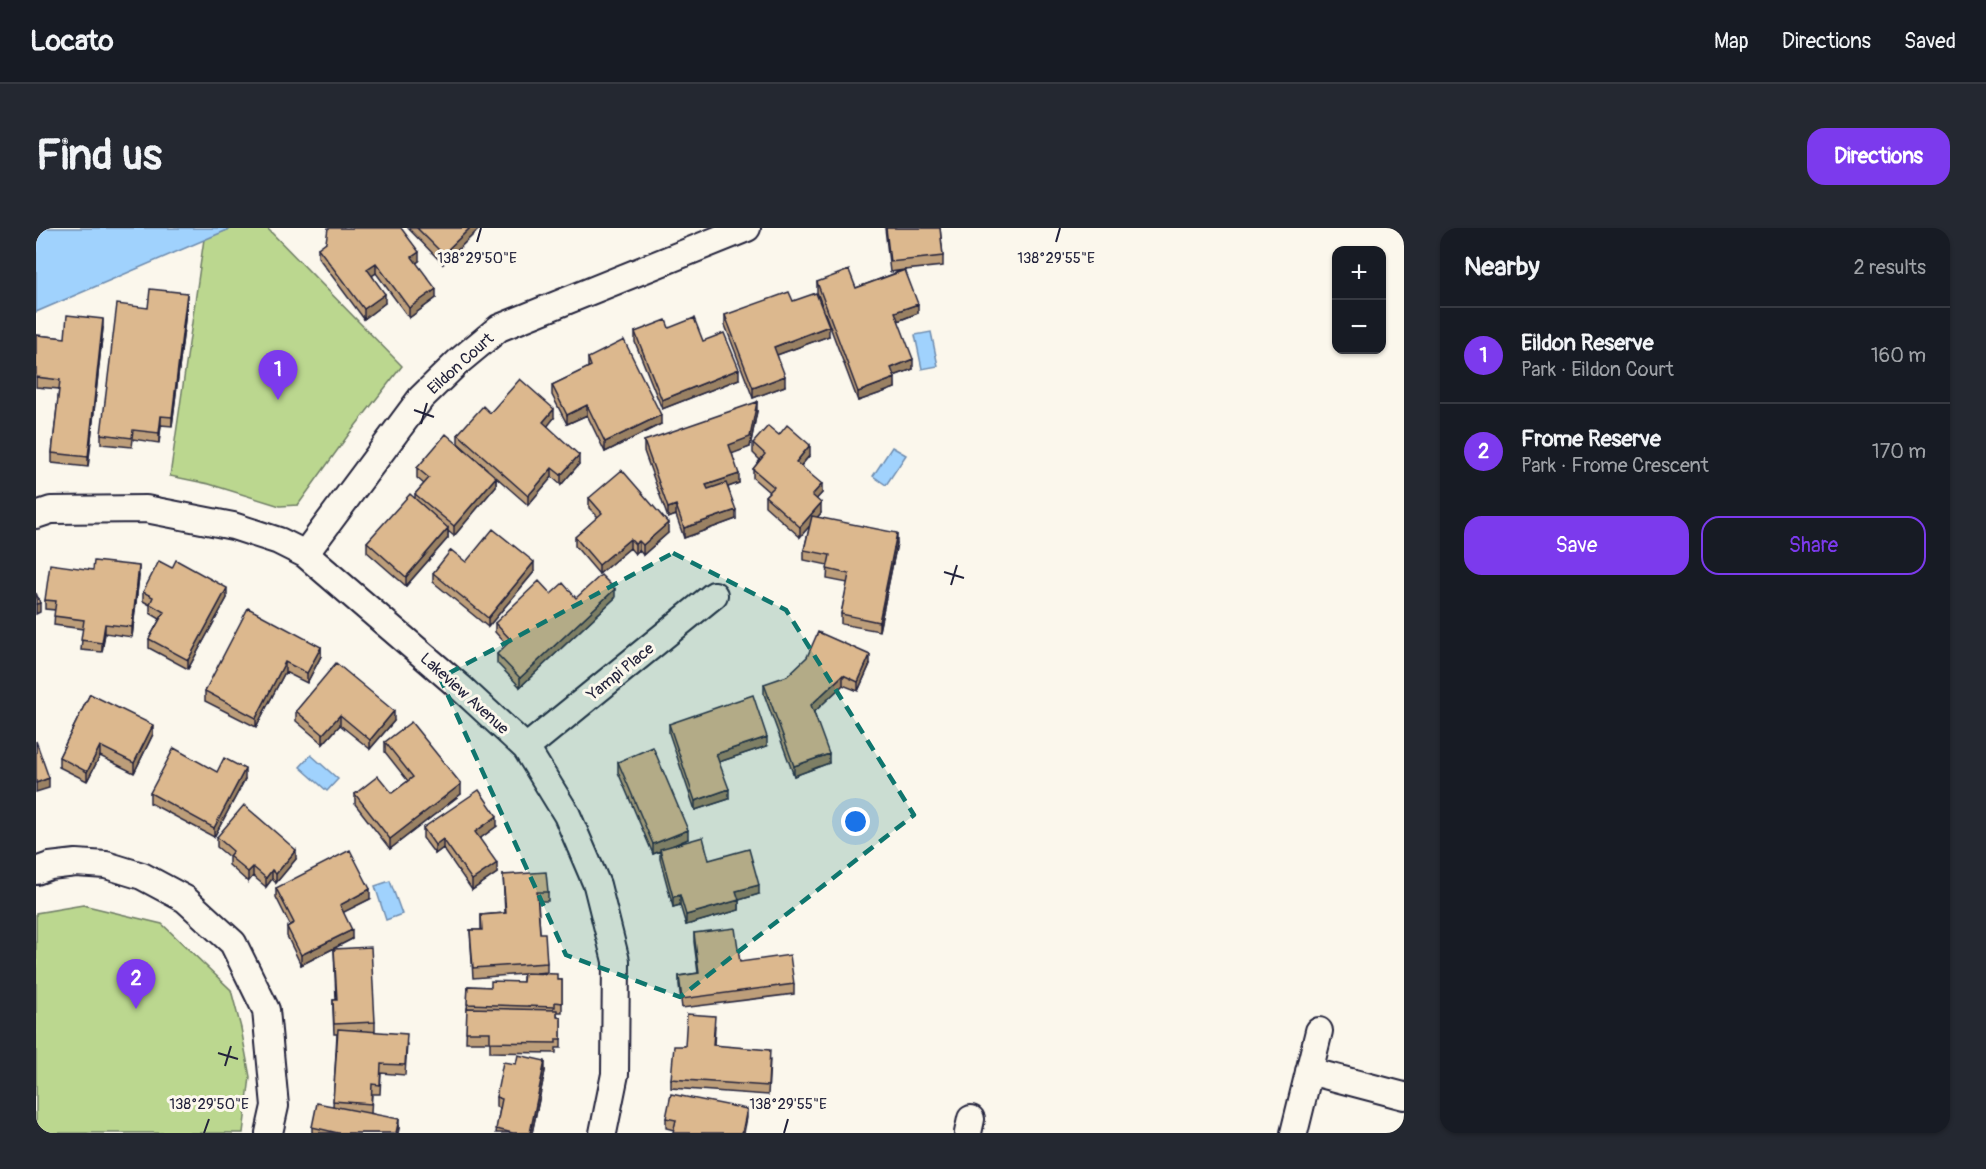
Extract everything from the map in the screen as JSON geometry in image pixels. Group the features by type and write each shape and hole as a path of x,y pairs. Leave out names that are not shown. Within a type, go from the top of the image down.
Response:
{"street":[{"name":"Eildon Court","path":"305,554 422,398 458,362 499,328 747,228"},
{"name":"Lakeview Avenue","path":"36,514 51,510 146,509 233,526 279,541 305,554 461,688 526,748 567,815 593,875 616,961 615,1074 603,1133"},
{"name":"Yampi Place","path":"526,748 714,595"},
{"path":"36,871 50,866 86,864 106,865 142,876 185,899 233,943 266,1010 275,1106 269,1133"},
{"path":"1294,1133 1319,1031"},
{"path":"1309,1071 1404,1096"}],"highlighted area":[{"path":"673,553 786,610 914,815 680,997 566,955 440,678"}],"green space":[{"path":"232,228 267,228 402,366 298,505 280,506 209,484 170,476 204,239"},
{"path":"83,905 162,924 231,990 250,1077 243,1133 36,1133 36,913"}],"water":[{"path":"36,228 232,228 36,312"},
{"path":"931,332 938,366 922,369 915,335"},
{"path":"892,447 906,455 886,485 873,476"},
{"path":"311,755 338,779 327,791 300,767"},
{"path":"390,881 402,914 386,920 375,886"}],"building":[{"path":"328,228 401,228 419,252 412,257 436,289 409,308 376,263 367,269 385,294 364,309 318,248 326,242"},
{"path":"417,228 470,228 443,254"},
{"path":"886,228 940,228 943,256 890,262"},
{"path":"849,270 856,288 905,270 918,304 895,312 913,359 891,368 895,378 858,392 817,282"},
{"path":"150,289 187,293 172,417 161,416 159,433 133,430 132,438 101,434 117,304 148,308"},
{"path":"789,292 793,301 816,293 829,326 774,347 785,376 753,388 725,315"},
{"path":"67,315 103,319 88,457 52,453 60,380 36,377 36,335 65,338"},
{"path":"694,318 703,341 724,333 739,369 662,400 635,332 666,320 669,328"},
{"path":"624,340 661,415 605,442 587,405 567,415 552,385 591,366 588,358"},
{"path":"520,379 554,409 543,422 579,455 561,475 552,468 528,496 458,434 483,406 490,413"},
{"path":"757,402 750,437 729,445 739,474 706,485 708,489 726,483 736,510 684,528 676,505 668,508 644,441"},
{"path":"787,425 810,445 796,462 822,484 812,495 821,503 800,527 765,496 774,487 753,469 765,454 753,443 768,426 779,435"},
{"path":"446,434 496,477 454,526 415,494 429,478 417,468"},
{"path":"622,470 668,523 643,545 639,541 635,544 630,539 599,565 575,537 602,513 589,498"},
{"path":"410,494 448,528 406,577 367,542"},
{"path":"812,516 897,533 879,622 841,614 849,574 827,569 830,555 804,550"},
{"path":"493,529 534,562 488,618 433,573 451,550 466,562"},
{"path":"176,560 227,588 188,660 149,639 164,612 150,604 153,597 143,592 159,561 172,568"},
{"path":"94,561 139,566 132,627 105,624 102,643 81,640 84,620 54,616 56,601 45,600 50,564 93,570"},
{"path":"601,575 615,589 520,678 497,654 511,640 495,623 539,581 551,594 563,583 576,598"},
{"path":"248,608 321,647 307,673 285,662 256,718 205,691"},
{"path":"818,632 870,655 858,682 843,675 811,705 829,754 794,766 764,684 787,676 807,657"},
{"path":"336,663 394,711 370,740 340,715 323,734 296,711"},
{"path":"90,694 153,725 134,763 100,746 87,772 59,757"},
{"path":"753,695 767,737 716,754 729,789 695,801 669,724"},
{"path":"411,722 461,784 390,839 355,794 378,776 392,793 413,777 385,742"},
{"path":"36,741 49,778 36,783"},
{"path":"653,747 688,830 653,844 618,762"},
{"path":"174,748 217,772 224,758 245,769 214,828 150,793"},
{"path":"479,790 497,816 475,832 497,863 472,880 443,839 435,845 423,828"},
{"path":"244,805 296,850 276,874 272,870 266,878 253,867 248,872 229,856 233,851 217,837"},
{"path":"703,837 709,860 749,849 759,885 736,891 739,900 686,915 680,895 673,897 660,849"},
{"path":"350,850 370,889 340,905 352,930 301,955 287,927 294,923 276,888"},
{"path":"546,872 548,892 537,892 540,933 545,933 547,963 473,968 470,930 482,930 481,915 506,913 503,875"},
{"path":"735,928 740,962 790,955 794,984 682,999 679,976 699,973 694,933"},
{"path":"371,947 375,1022 334,1024 333,1000 337,1000 334,949"},
{"path":"524,973 557,974 557,980 562,980 562,1003 555,1002 555,1007 467,1004 468,986 491,987 491,981 523,982"},
{"path":"467,1008 557,1010 557,1017 561,1018 561,1039 556,1039 556,1043 490,1042 490,1032 466,1032"},
{"path":"687,1014 715,1016 713,1045 770,1050 768,1086 671,1079 674,1046 685,1046"},
{"path":"338,1029 407,1034 405,1065 381,1064 380,1085 372,1084 371,1104 333,1101"},
{"path":"518,1055 545,1061 530,1133 513,1133 496,1129 502,1099 496,1097 503,1062 516,1064"},
{"path":"671,1094 747,1109 742,1133 673,1133 676,1120 666,1118"},
{"path":"317,1103 399,1119 396,1133 338,1133 312,1127"}],"place":[{"name":"Eildon Reserve","path":"278,400"},
{"name":"Frome Reserve","path":"136,1009"}]}
